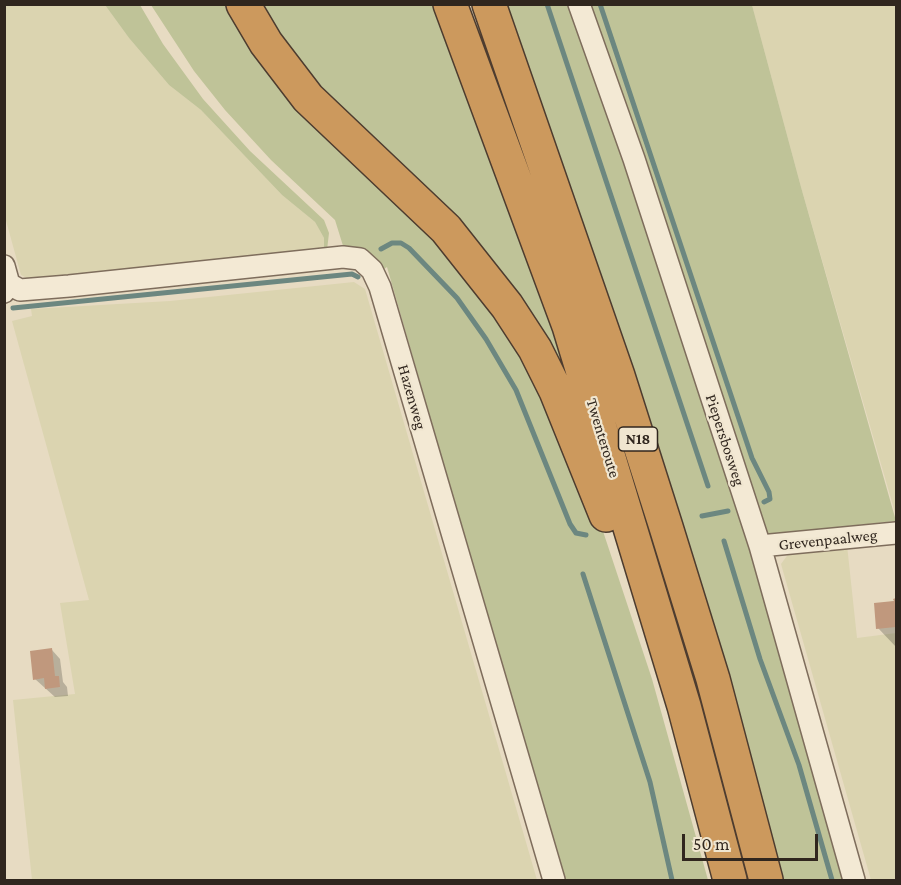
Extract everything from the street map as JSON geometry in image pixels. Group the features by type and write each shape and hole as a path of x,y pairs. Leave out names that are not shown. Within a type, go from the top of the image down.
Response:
{"highway":[{"name":"N18","path":"243,4 266,43 308,98 446,229 480,269 535,349 574,432 684,706"},
{"name":"Twenteroute","path":"450,4 569,326 684,706 730,880"},
{"name":"Twenteroute","path":"489,4 618,376 670,538 713,679 766,880"}],"street":[{"name":"Piepersbosweg","path":"579,4 634,159 760,546 854,880"},
{"name":"Hazenweg","path":"6,281 20,290 344,257 360,260 372,270 380,287 554,880"},
{"name":"Grevenpaalweg","path":"760,546 897,533"}],"shaded area":[{"path":"4,5 105,5 129,38 169,85 201,110 282,195 315,222 324,238 324,251 35,282 21,275 5,217"},
{"path":"752,5 896,5 896,516 801,187"},
{"path":"354,282 365,289 537,880 32,880 13,700 75,694 60,603 89,600 12,321 32,316 31,309 170,301"},
{"path":"847,545 857,638 896,633 896,880 871,880 781,564 792,549"}],"green space":[{"path":"105,5 140,5 163,44 203,99 250,151 324,220 329,233 327,250 324,251 324,238 315,222 282,195 201,110 169,85 129,38"},
{"path":"151,5 237,5 500,308 589,489 652,679 708,880 563,880 387,267 381,271 344,249 335,220 271,160 225,110 194,71"},
{"path":"251,5 438,5 552,326 617,527 574,417"},
{"path":"504,5 571,5 625,156 753,549 846,880 781,880"},
{"path":"584,5 752,5 896,521 763,535"}],"building":[{"path":"896,598 896,627 876,629 874,603 894,601 893,599"},
{"path":"52,648 55,676 59,676 60,687 45,689 44,678 33,680 30,651"}],"waterway":[{"path":"547,4 708,486"},
{"path":"600,4 752,458 769,492 770,499 764,502"},
{"path":"381,249 392,243 401,243 409,248 457,298 486,339 516,390 570,524 576,533 586,535"},
{"path":"13,308 352,274 358,277"},
{"path":"702,516 728,511"},
{"path":"724,541 760,659 799,765 832,880"},
{"path":"583,574 650,782 672,880"}]}
